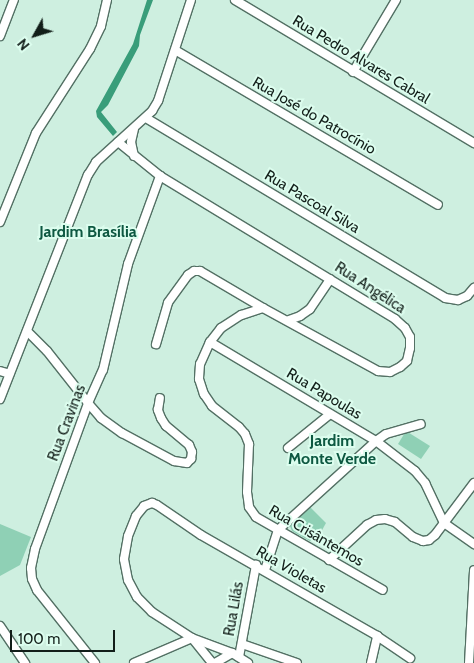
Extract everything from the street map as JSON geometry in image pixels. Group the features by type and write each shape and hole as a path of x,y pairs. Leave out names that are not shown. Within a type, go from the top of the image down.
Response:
{"street":[{"path":"0,36 13,2 4,0"},
{"path":"0,222 36,133 90,49 102,26 107,0"},
{"path":"0,399 88,175 96,162 146,118 158,100 192,0"},
{"name":"Rua Pedro Alvares Cabral","path":"235,0 474,143"},
{"path":"353,72 396,0"},
{"name":"Rua José do Patrocínio","path":"175,50 438,205"},
{"name":"Rua Pascoal Silva","path":"146,118 433,292 446,298 458,300 467,296 474,288"},
{"path":"134,157 131,142 135,127"},
{"name":"Rua Angélica","path":"118,142 134,157 160,176 395,319 405,328 410,337 410,348 406,361 400,367 390,372 378,371 289,320 262,308 200,270 188,274 168,303 156,344"},
{"name":"Rua Cravinas","path":"95,663 37,590 32,579 31,568 35,549 88,403 103,370 128,264 160,176"},
{"path":"289,320 300,316 310,309 330,278"},
{"name":"Rua Crisântemos","path":"262,308 241,315 221,328 210,342 200,364 200,379 204,394 212,406 245,434 249,444 247,492 249,507 256,517 383,590"},
{"path":"27,331 67,374 101,418 122,432 181,464 191,459 192,452 189,445 161,418 158,410 160,398"},
{"name":"Rua Papoulas","path":"210,342 376,441 415,471 426,483 444,523"},
{"path":"0,371 10,374"},
{"path":"288,448 330,414"},
{"path":"265,570 278,530 376,441 386,434 421,424"},
{"path":"329,560 367,525 376,520 385,519 395,522 413,537 423,541 429,540 435,535 474,483"},
{"name":"Rua Violetas","path":"192,638 152,612 137,597 128,580 124,559 128,536 136,516 144,506 152,503 201,535 265,570 377,636 410,658"},
{"path":"444,523 474,544"},
{"name":"Rua Lilás","path":"235,655 242,644 256,565"},
{"path":"468,663 474,570"},
{"path":"0,626 25,663"},
{"path":"371,663 377,636"},
{"path":"192,638 213,663 235,655"},
{"path":"134,663 192,638 235,655 248,663"},
{"path":"242,644 297,663"}],"shaded area":[{"path":"147,0 153,0 140,35 139,46 108,105 101,112 117,132 113,136 97,117 96,111 133,44"},
{"path":"406,431 430,446 421,459 398,444"},
{"path":"309,506 326,523 321,532 310,541 292,531 289,524"},
{"path":"0,524 31,537 20,565 0,576"}],"district":[{"name":"Jardim Brasília","path":"88,232"},
{"name":"Jardim Monte Verde","path":"332,450"}]}
